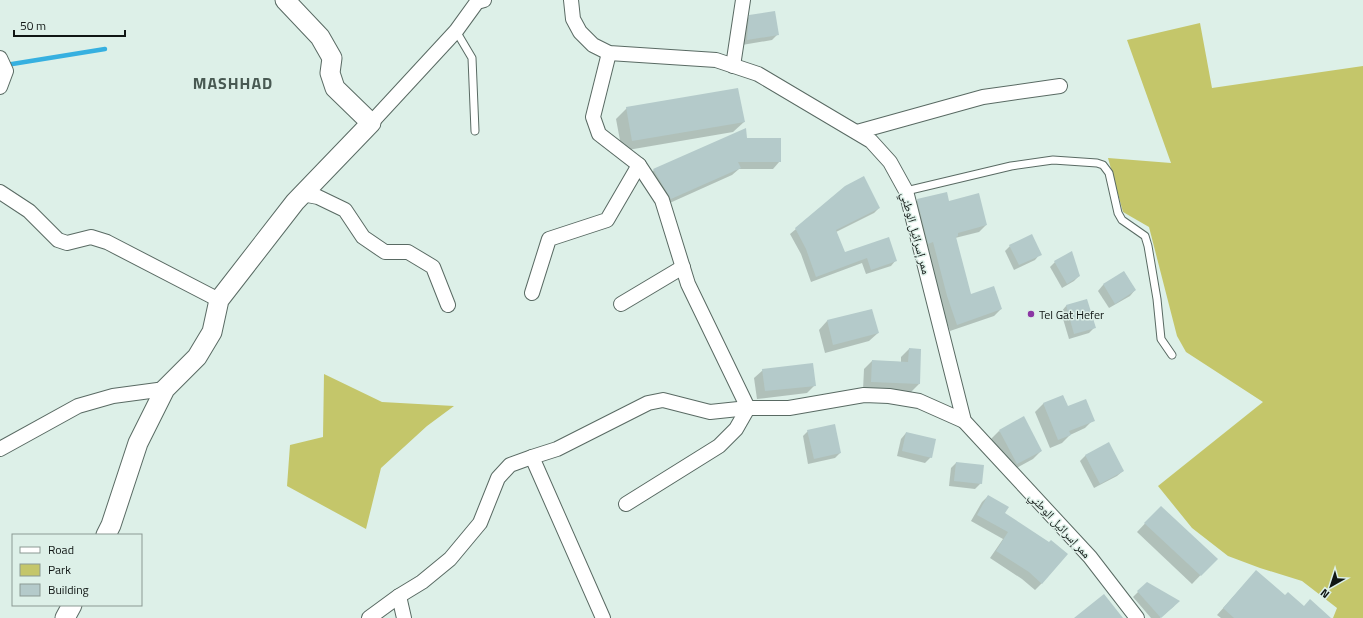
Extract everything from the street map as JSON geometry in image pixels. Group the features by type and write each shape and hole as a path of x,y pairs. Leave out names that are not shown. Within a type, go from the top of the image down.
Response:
{"street":[{"path":"285,0 320,37 332,58 330,73 335,88 371,124"},
{"path":"106,534 111,525 138,443 165,389 197,357 212,332 219,300 302,194 371,124 456,31 477,2 484,0"},
{"name":"ممر إسرائيل الوطني","path":"571,0 573,18 580,32 593,45 609,53 716,60 758,74 871,141 890,162 906,191 964,421 1090,557 1138,618"},
{"path":"733,66 743,0"},
{"path":"609,53 593,117 599,134 639,165 662,200 688,284 748,408"},
{"path":"0,58 6,71 0,87"},
{"path":"857,132 983,97 1060,86"},
{"path":"532,293 549,239 607,220 639,165"},
{"path":"0,192 29,211 58,240 67,243 91,238 107,242 219,300"},
{"path":"302,194 318,197 345,210 363,237 385,252 408,252 433,267 448,305"},
{"path":"622,304 683,268"},
{"path":"0,449 78,406 113,396 165,389"},
{"path":"369,618 399,596 422,582 450,559 480,523 498,478 510,465 557,450 648,403 663,400 710,412 748,408 789,408 864,395 889,396 919,401 964,421"},
{"path":"626,504 720,446 736,429 748,408"},
{"path":"532,457 603,618"},
{"path":"399,596 404,618"},
{"path":"65,618 71,606"}],"lane":[{"path":"456,31 472,58 476,131"},
{"path":"906,191 1011,166 1052,160 1097,163 1103,165 1109,173 1118,213 1122,220 1145,236 1157,299 1161,340 1172,355"}],"green space":[{"path":"1200,23 1212,88 1363,66 1363,618 1333,618 1337,608 1302,581 1228,556 1192,528 1158,486 1263,402 1186,352 1177,336 1149,227 1123,212 1108,158 1171,163 1127,40"},
{"path":"324,374 382,402 454,406 427,426 381,468 366,529 287,486 290,445 323,437"}],"building":[{"path":"775,11 779,35 747,40 749,15"},
{"path":"738,88 745,122 632,141 626,107"},
{"path":"746,128 747,138 781,138 781,162 738,162 741,168 671,199 653,169"},
{"path":"864,176 880,208 836,230 845,252 889,237 897,261 871,270 867,258 816,277 806,249 795,228 845,186"},
{"path":"947,192 949,201 979,193 987,225 958,233 958,236 956,237 971,294 994,286 1002,309 957,325 947,296 933,242 928,244 917,199"},
{"path":"1032,234 1042,255 1019,265 1009,245"},
{"path":"1072,251 1080,276 1067,284 1054,261"},
{"path":"1124,271 1136,290 1115,304 1103,284"},
{"path":"1087,299 1096,328 1074,334 1066,305"},
{"path":"872,309 879,333 833,345 827,320"},
{"path":"909,348 921,349 920,384 871,382 872,360 908,362"},
{"path":"813,363 816,386 765,391 762,369"},
{"path":"1063,395 1068,406 1086,399 1095,421 1069,431 1071,435 1058,440 1043,403"},
{"path":"1024,416 1042,451 1017,464 999,430"},
{"path":"835,424 841,453 814,459 807,430"},
{"path":"906,432 936,439 932,458 902,451"},
{"path":"1109,442 1124,471 1100,484 1085,455"},
{"path":"956,462 984,465 982,484 954,481"},
{"path":"988,495 1009,507 1005,513 1049,542 1051,540 1068,554 1042,584 1029,572 996,551 1008,532 977,515"},
{"path":"1161,506 1218,559 1201,576 1144,523"},
{"path":"1256,570 1285,595 1288,592 1304,606 1310,599 1331,618 1234,618 1223,608"},
{"path":"1147,582 1180,601 1161,618 1137,591"},
{"path":"1104,594 1123,618 1074,618"}],"waterway":[{"path":"6,65 105,49"}],"place":[{"name":"Tel Gat Hefer","path":"1031,314"}],"district":[{"name":"MASHHAD","path":"233,83"}]}
